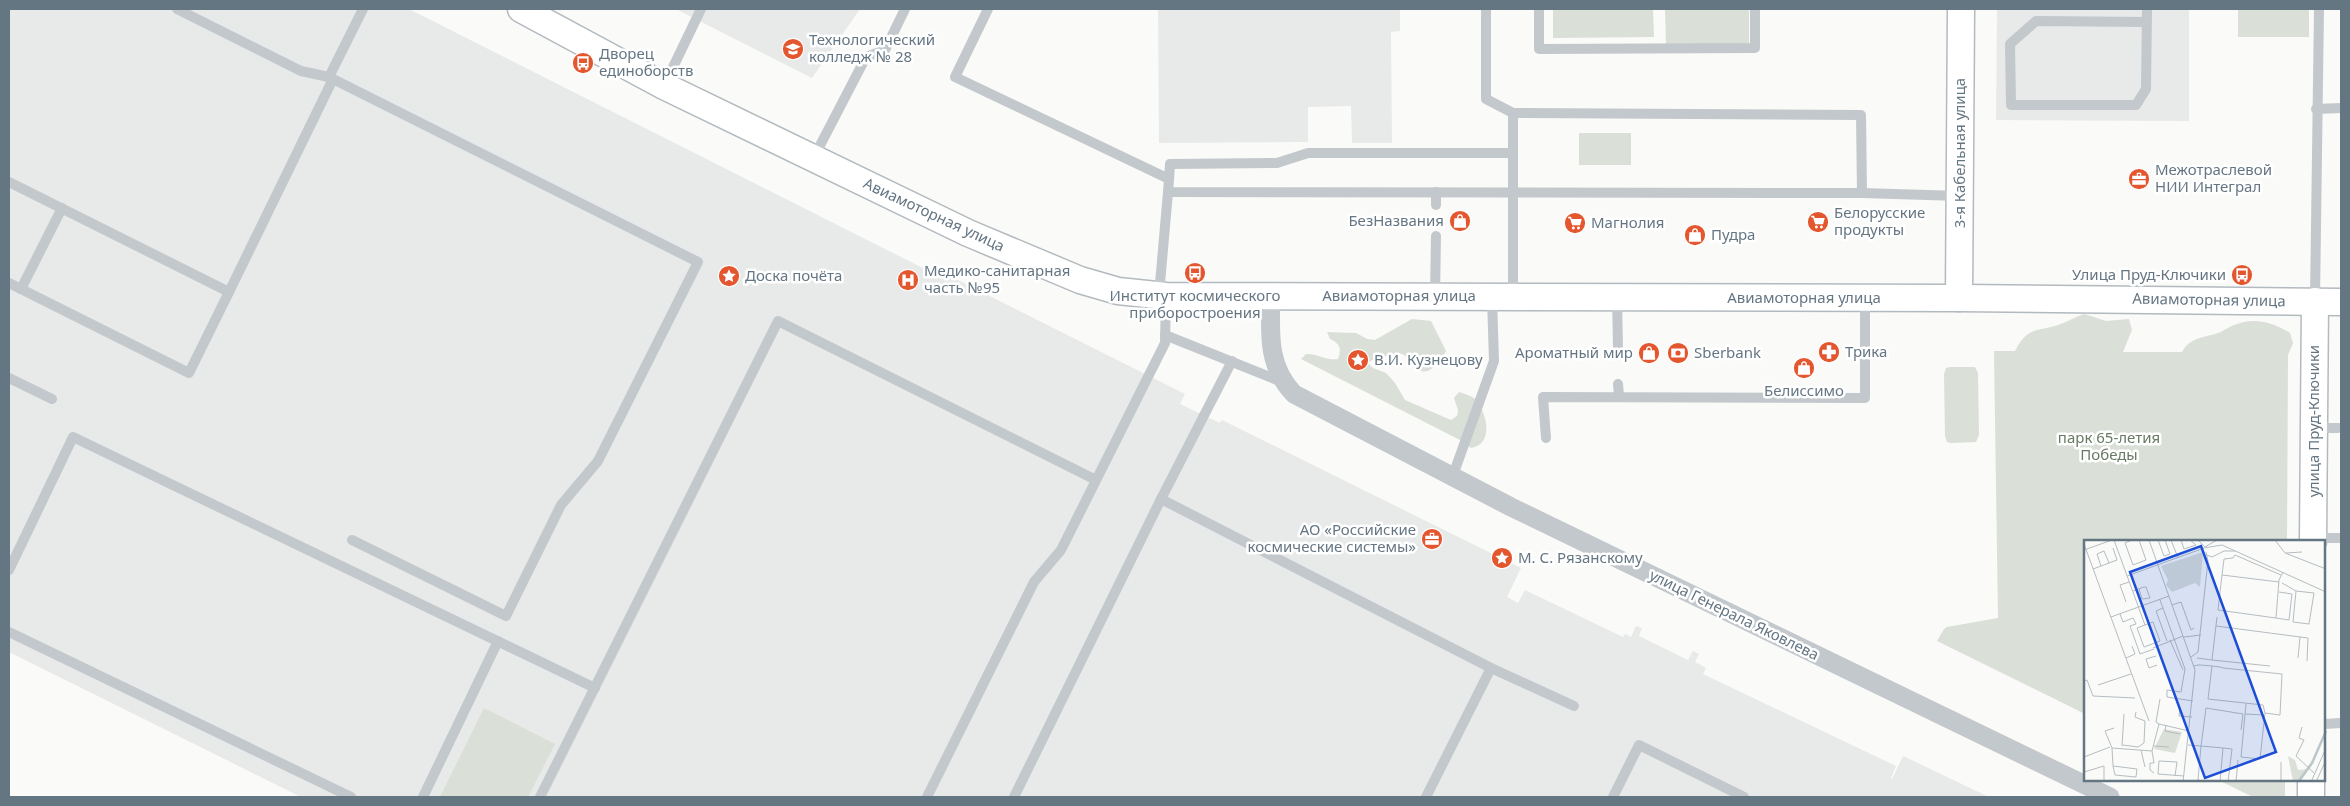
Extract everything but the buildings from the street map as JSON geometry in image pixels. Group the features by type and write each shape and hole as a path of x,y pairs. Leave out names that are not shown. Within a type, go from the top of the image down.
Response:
{"street":[{"name":"3-я Кабельная улица","path":"1959,298 1961,9"},
{"name":"Авиамоторная улица","path":"528,11 664,86 968,233 1080,280 1118,291 1163,296 1959,298 2341,302"},
{"name":"улица Генерала Яковлева","path":"1271,296 1273,357 1283,382 1294,394 1452,478 2110,797"},
{"name":"улица Пруд-Ключики","path":"2313,539 2326,428 2315,301"},
{"path":"2311,781 2311,797"}],"lane":[{"path":"177,9 301,71 331,78 698,262 598,461 560,505 506,616 352,540"},
{"path":"9,282 189,373 230,292 363,9"},
{"path":"664,86 701,9"},
{"path":"813,158 866,57 885,50 905,9"},
{"path":"988,9 954,77 1168,179"},
{"path":"1486,9 1486,99 1513,113 1861,115 1862,193"},
{"path":"1539,9 1539,49 1548,49 1755,48 1755,9"},
{"path":"2147,9 2147,22 2146,89 2136,105 2011,105 2010,44 2036,21 2147,22"},
{"path":"2315,301 2316,109 2319,9"},
{"path":"2316,109 2341,108"},
{"path":"1452,478 1494,361 1512,192 1513,113"},
{"path":"927,797 1034,582 1061,550 1165,343 1163,296 1170,164 1277,163 1308,153 1513,153"},
{"path":"9,182 230,292"},
{"path":"1168,192 1862,193 1960,196"},
{"path":"1436,192 1436,205"},
{"path":"21,289 62,208"},
{"path":"1435,296 1436,236"},
{"path":"1617,297 1618,349"},
{"path":"1546,438 1543,397 1865,398 1865,298"},
{"path":"540,797 778,321 1096,480"},
{"path":"1165,335 1283,382"},
{"path":"1014,797 1161,499 1232,361"},
{"path":"9,378 52,400"},
{"path":"1618,384 1619,396"},
{"path":"9,570 73,436 595,688"},
{"path":"1161,499 1492,668 1574,706"},
{"path":"2313,539 2341,538"},
{"path":"9,632 351,797"},
{"path":"423,797 498,641"},
{"path":"1426,797 1492,668"},
{"path":"2325,724 2341,723"},
{"path":"1613,797 1639,745 1744,797"}],"shaded area":[{"path":"9,9 409,9 929,271 932,267 1185,394 1180,404 1220,423 1222,420 1521,568 1507,597 1518,603 1525,590 1623,637 1625,634 1631,637 1636,626 1642,628 1639,636 1688,660 1693,651 1699,654 1695,662 1706,668 1703,674 1896,766 1892,779 1903,756 1989,797 301,797 9,652"},
{"name":"Технологический колледж № 28","path":"676,9 860,9 812,78"},
{"path":"1158,9 1400,9 1400,31 1391,32 1392,143 1352,143 1351,106 1308,107 1308,142 1159,143"},
{"path":"1997,9 2189,9 2189,121 1996,120"}],"green space":[{"path":"1553,9 1653,9 1654,37 1553,38"},
{"path":"1665,9 1749,9 1749,44 1666,45"},
{"path":"2238,9 2309,9 2309,37 2238,37"},
{"path":"1579,133 1631,133 1631,165 1579,165"},
{"name":"парк 65-летия Победы","path":"2084,314 2106,321 2129,319 2132,330 2123,352 2182,352 2185,347 2196,339 2251,321 2264,322 2284,329 2290,333 2293,343 2288,355 2287,540 2084,540 2084,714 1937,641 1947,627 1998,618 1994,351 2015,351 2024,337 2034,331 2058,325"},
{"path":"1412,319 1431,321 1446,351 1434,367 1421,371 1404,355 1398,353 1377,358 1368,363 1373,368 1386,373 1395,383 1405,400 1451,420 1457,416 1458,410 1454,398 1459,392 1469,395 1481,407 1486,421 1486,435 1478,445 1471,448 1460,440 1301,359 1306,354 1338,359 1339,347 1336,342 1330,339 1327,332 1356,333 1367,339 1375,340"},
{"path":"1975,367 1978,373 1979,435 1976,442 1947,442 1945,436 1944,374 1946,368"},
{"path":"484,708 555,744 528,797 440,797"},
{"path":"2220,781 2285,781 2285,797 2253,797"}],"place":[{"name":"Технологический колледж № 28","path":"793,49"},
{"name":"Дворец единоборств","path":"583,63"},
{"name":"Межотраслевой НИИ Интеграл","path":"2139,179"},
{"name":"БезНазвания","path":"1460,221"},
{"name":"Белорусские продукты","path":"1818,222"},
{"name":"Магнолия","path":"1575,223"},
{"name":"Пудра","path":"1695,235"},
{"name":"Институт космического приборостроения","path":"1195,273"},
{"name":"Улица Пруд-Ключики","path":"2242,275"},
{"name":"Доска почёта","path":"729,276"},
{"name":"Медико-санитарная часть №95","path":"908,280"},
{"name":"Трика","path":"1829,352"},
{"name":"Ароматный мир","path":"1649,353"},
{"name":"Sberbank","path":"1678,353"},
{"name":"В.И. Кузнецову","path":"1358,360"},
{"name":"Белиссимо","path":"1804,368"},
{"name":"АО «Российские космические системы»","path":"1432,539"},
{"name":"М. С. Рязанскому","path":"1502,558"}]}
